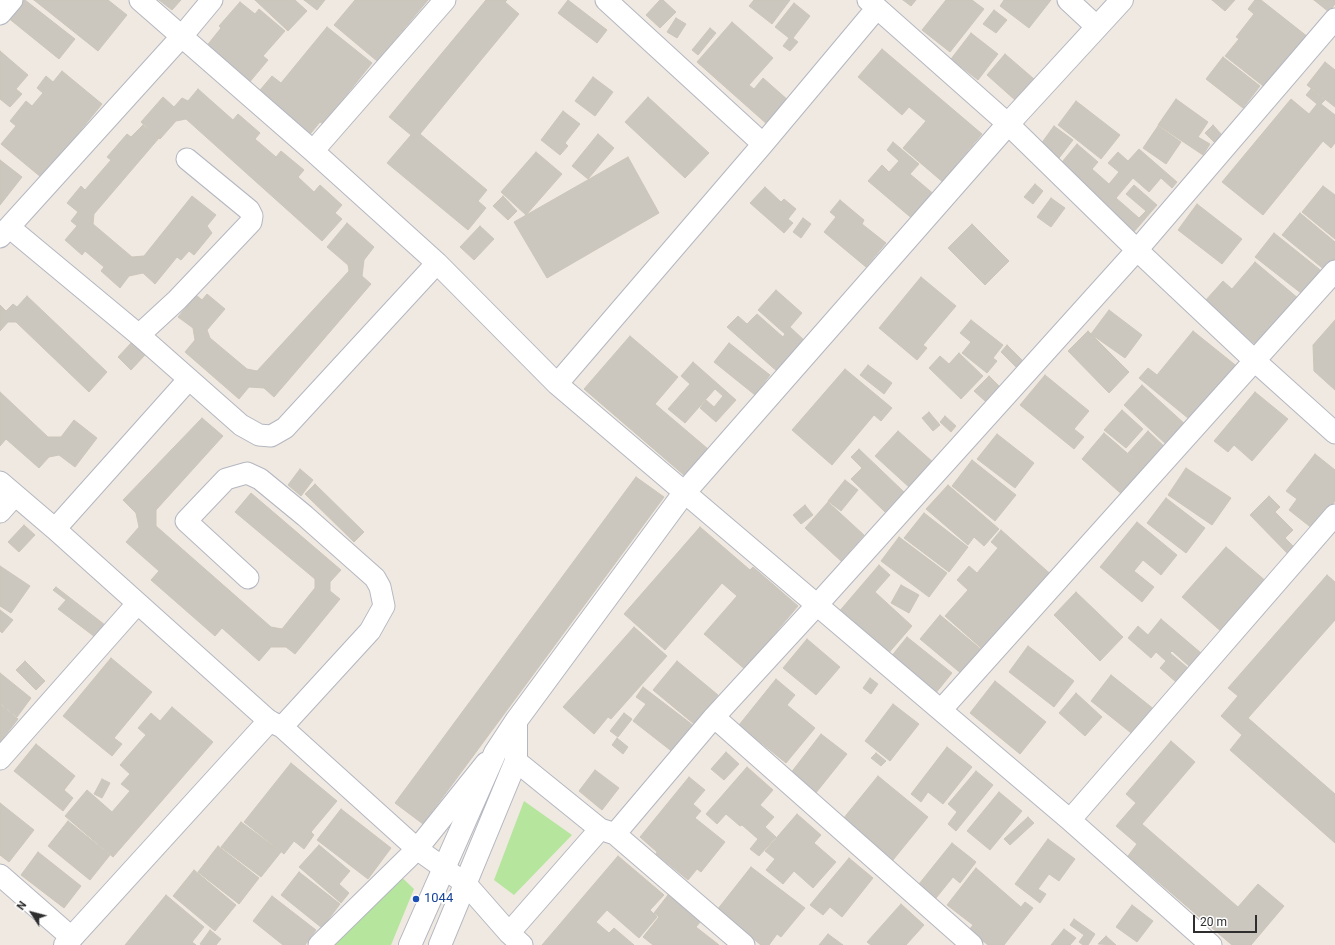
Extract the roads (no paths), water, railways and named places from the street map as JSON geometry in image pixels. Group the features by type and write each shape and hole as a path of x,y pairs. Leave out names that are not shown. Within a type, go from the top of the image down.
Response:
{"main road":[{"path":"410,945 495,753 516,721 684,493 1008,124 1122,0"},
{"path":"440,945 516,761 516,721"},
{"path":"68,941 275,724"}],"street":[{"path":"0,14 12,0"},
{"path":"140,0 313,151 437,263 556,384 1070,820 1211,945"},
{"path":"212,0 182,36 5,232 139,335 242,425 259,436 271,436 285,428 437,263"},
{"path":"313,151 445,0"},
{"path":"606,0 762,144"},
{"path":"1068,0 1097,27"},
{"path":"556,384 762,144 873,4 1008,124 1137,250 1255,361 1335,433"},
{"path":"0,512 7,489 54,528 137,604 417,849 466,884 515,939 608,831 817,606 1137,250 1335,19"},
{"path":"139,335 177,300 251,222 252,216 249,210 188,159"},
{"path":"941,710 1335,271"},
{"path":"54,528 189,379"},
{"path":"248,578 186,522 226,479 247,473 260,479 305,516 375,578 380,587 384,606 370,631 275,724"},
{"path":"1070,820 1335,515"},
{"path":"0,759 137,604"},
{"path":"714,717 972,945"},
{"path":"319,945 417,849 495,753"},
{"path":"516,761 608,831 744,945"},
{"path":"0,875 68,941"}],"place":[{"name":"1044","path":"416,899"}]}
